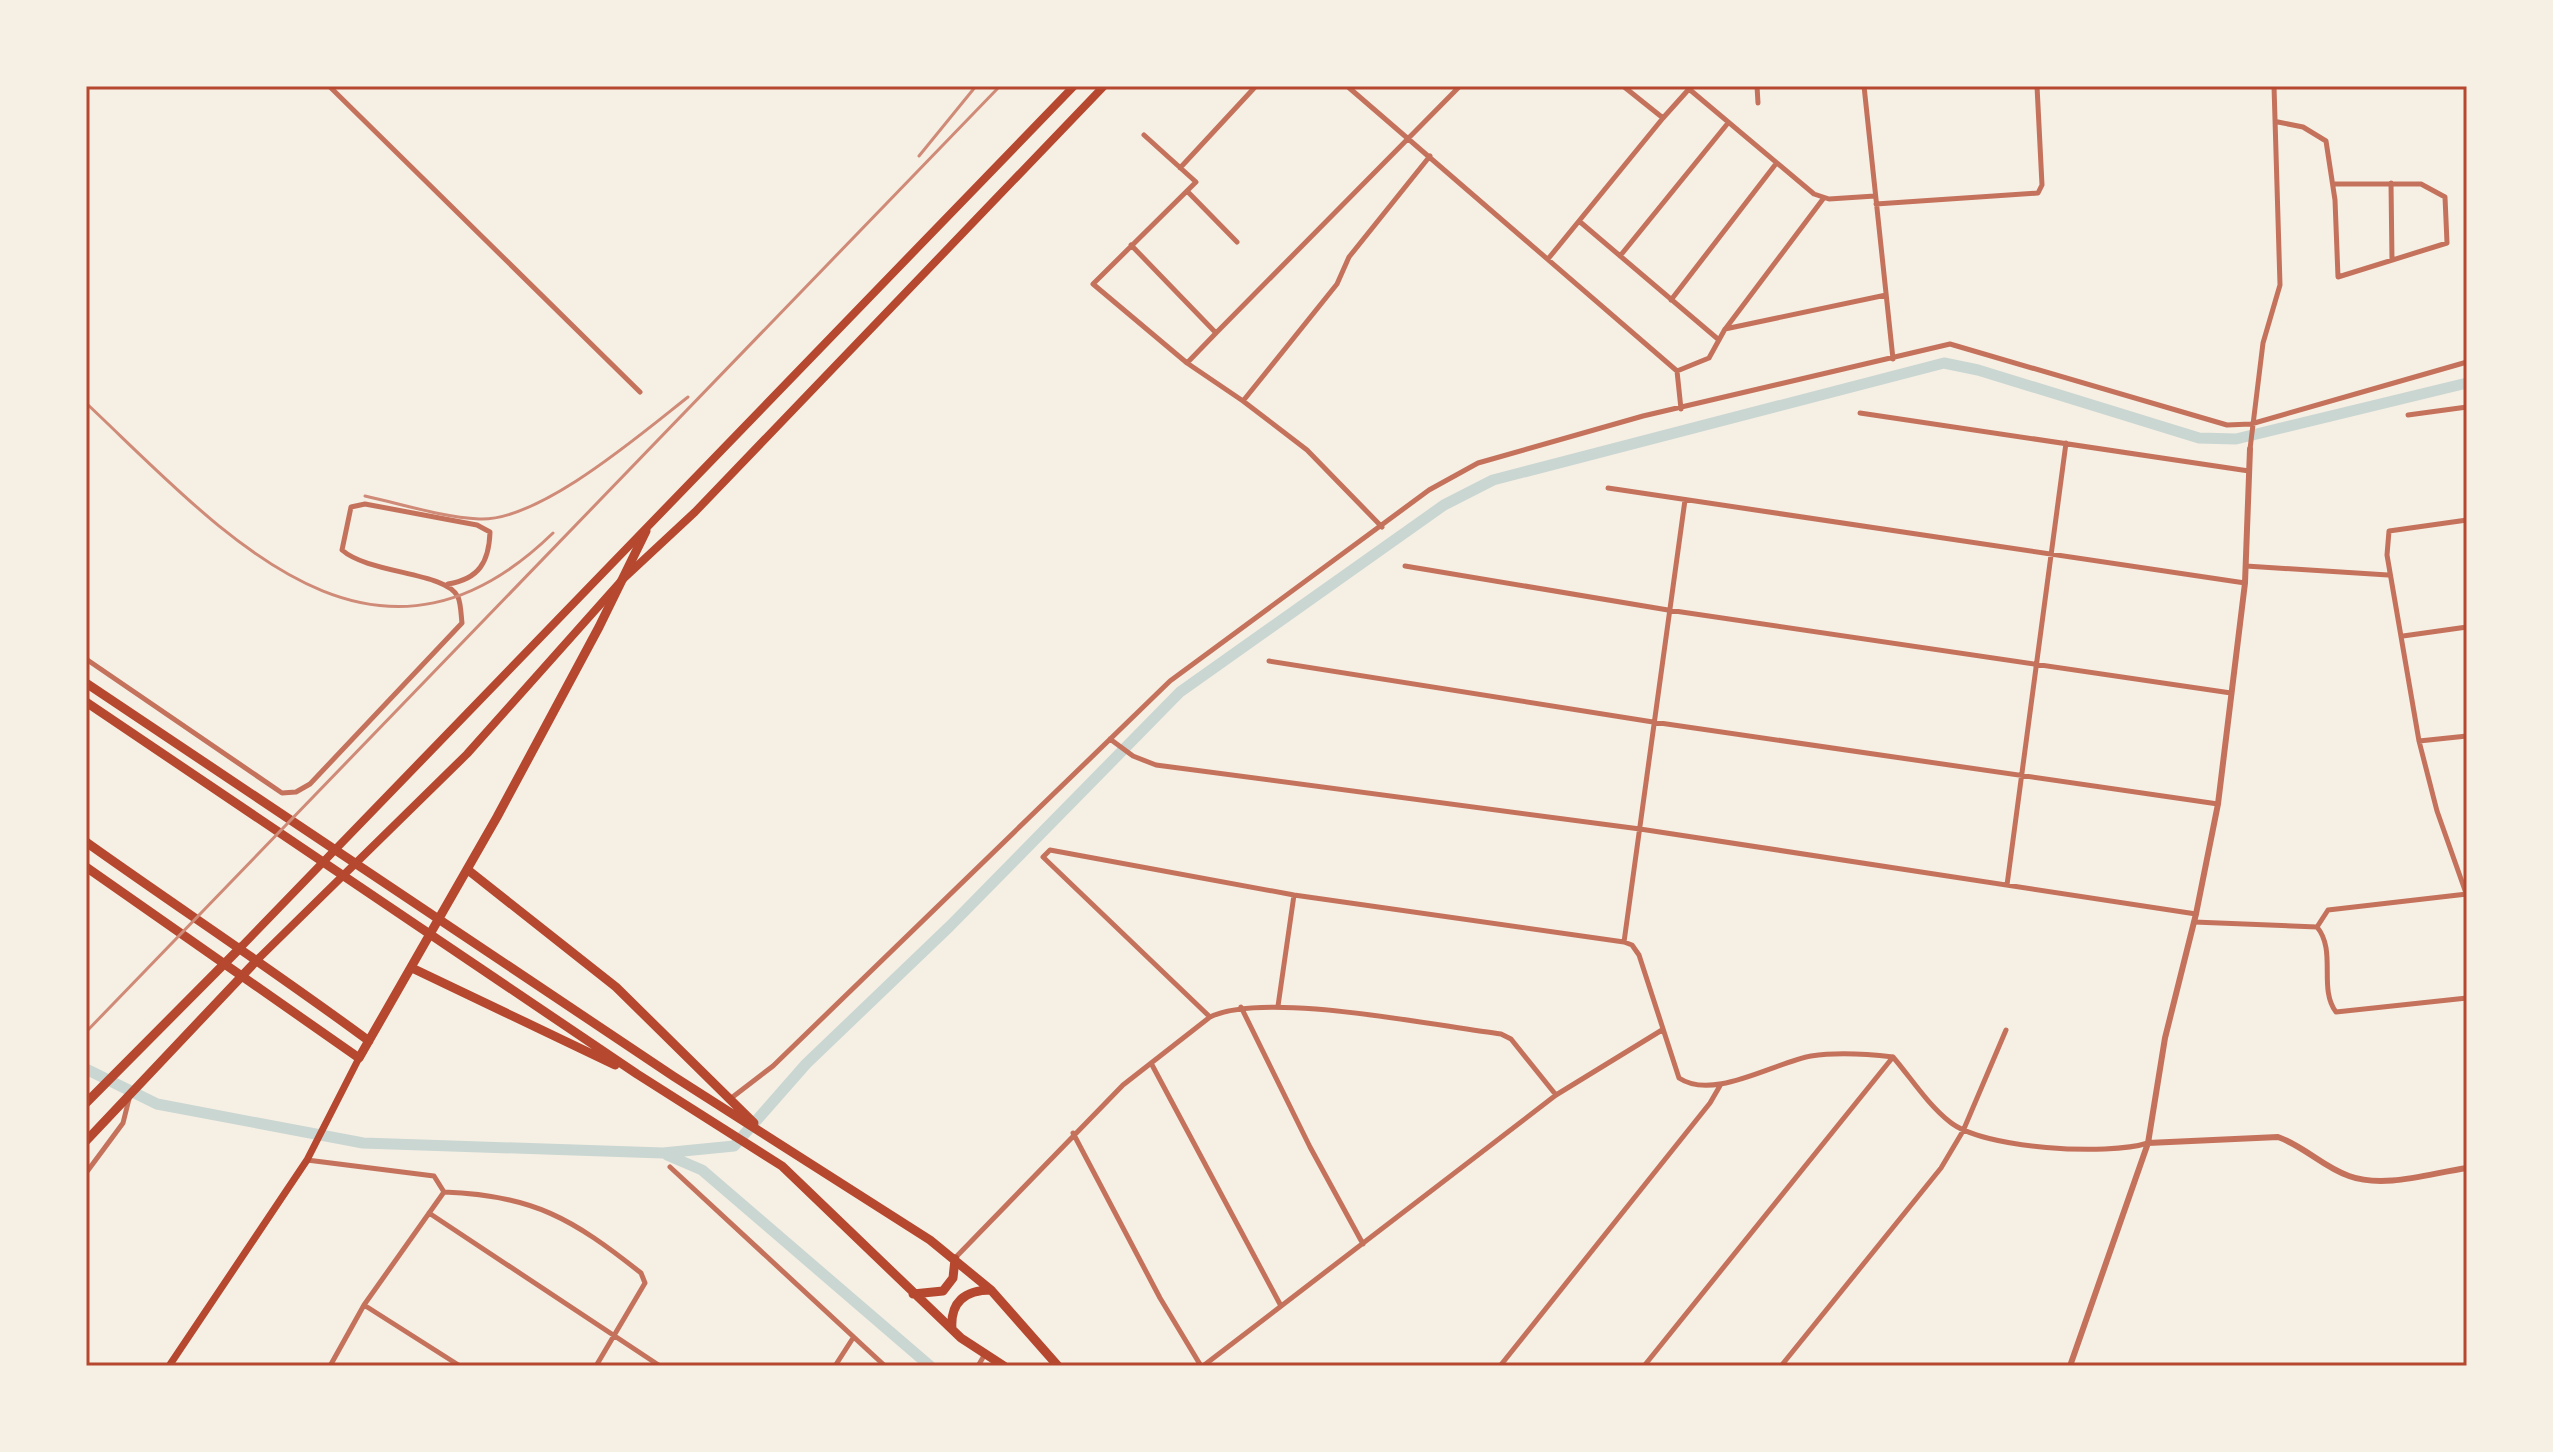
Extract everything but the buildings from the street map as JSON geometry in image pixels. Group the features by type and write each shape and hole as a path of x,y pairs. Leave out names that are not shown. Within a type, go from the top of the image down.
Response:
{"highway":[{"path":"86,867 359,1058 468,870 646,531"},
{"path":"86,683 498,960 955,1259 991,1290 1058,1366"},
{"path":"86,702 637,1074 782,1166 913,1294 952,1329 1004,1366"},
{"path":"86,842 193,918 241,947 369,1041"},
{"path":"468,870 616,987 768,1137"},
{"path":"89,1100 241,947"},
{"path":"86,1141 258,959"},
{"path":"412,968 637,1074"},
{"path":"913,1294 943,1291 953,1278 955,1259"},
{"path":"952,1329 951,1319 960,1299 968,1293 991,1290"}],"main road":[{"path":"241,947 1074,86"},
{"path":"258,959 467,754 623,579 695,512 1104,86"},
{"path":"169,1366 309,1157 359,1058"}],"street":[{"path":"329,86 640,392"},
{"path":"1180,168 1256,86"},
{"path":"1347,86 1677,371 1681,409"},
{"path":"1187,363 1460,86"},
{"path":"1623,86 1663,118"},
{"path":"1757,86 1758,103"},
{"path":"1864,86 1893,359"},
{"path":"1876,204 2038,193 2042,185 2037,86"},
{"path":"2070,1366 2148,1143 2165,1038 2195,918 2218,804 2245,583 2251,425 2263,343 2280,285 2278,122 2274,86"},
{"path":"1548,259 1691,88 1775,165 1823,199 1875,196"},
{"path":"2278,122 2303,127 2326,141 2333,184 2338,277 2447,243 2445,197 2421,184 2333,184"},
{"path":"1620,256 1728,123"},
{"path":"1144,135 1196,182 1093,284 1187,363 1307,450 1382,527"},
{"path":"1243,401 1337,284 1349,257 1430,156"},
{"path":"1671,300 1775,165"},
{"path":"2391,183 2392,260"},
{"path":"1187,191 1237,242"},
{"path":"1677,371 1709,358 1725,329 1823,199"},
{"path":"1579,221 1719,340"},
{"path":"1131,245 1216,333"},
{"path":"1725,329 1886,295"},
{"path":"729,1100 773,1066 1112,741 1170,681 1429,490 1478,463 1643,416 1950,344 2227,425 2251,425 2467,362"},
{"path":"2408,415 2467,407"},
{"path":"1860,413 2250,471"},
{"path":"2007,885 2066,443"},
{"path":"1608,488 2245,583"},
{"path":"1624,942 1685,500"},
{"path":"86,659 282,793 296,792 310,784 462,623 458,598 448,584 355,562 342,550 351,507 365,504 477,525 490,532 489,554 482,568 465,581 448,584"},
{"path":"2317,927 2328,910 2467,895 2437,811 2419,741 2403,636 2388,575 2389,531 2467,520"},
{"path":"1405,566 1668,610 2231,693"},
{"path":"2246,566 2388,575"},
{"path":"2403,636 2467,627"},
{"path":"1269,661 1653,722 2218,804"},
{"path":"2419,741 2467,736"},
{"path":"1112,741 1133,756 1156,765 1640,829 2007,885 2195,918 2317,927 2326,938 2330,1003 2336,1012 2467,998"},
{"path":"1210,1017 1043,857 1050,850 1294,895 1624,942 1632,945 1639,955 1679,1078 1696,1086 1721,1084 1816,1055 1893,1057 1948,1121 1963,1131 2067,1149 2129,1149 2148,1143 2278,1137 2297,1144 2322,1163 2351,1177 2381,1181 2467,1168"},
{"path":"1278,1006 1294,895"},
{"path":"955,1259 1073,1133 1151,1063 1210,1017 1241,1007 1278,1006 1501,1034 1511,1039 1556,1095"},
{"path":"1241,1007 1310,1147 1363,1244"},
{"path":"1073,1133 1160,1298 1202,1366 1556,1095 1662,1030"},
{"path":"1781,1366 1941,1168 1963,1131 2006,1030"},
{"path":"1644,1366 1893,1057"},
{"path":"1151,1063 1281,1306"},
{"path":"1500,1366 1710,1103 1721,1084"},
{"path":"86,1173 123,1123 130,1094"},
{"path":"309,1157 434,1176 444,1192"},
{"path":"670,1167 885,1366"},
{"path":"330,1366 364,1305 444,1192"},
{"path":"444,1192 479,1193 528,1202 589,1232 641,1273 645,1283 596,1366"},
{"path":"429,1213 660,1366"},
{"path":"364,1305 460,1366"},
{"path":"835,1366 853,1338"},
{"path":"978,1366 985,1354"}],"waterway":[{"path":"86,1069 157,1104 363,1143 663,1153 734,1146 806,1064 950,926 1180,692 1444,505 1493,480 1944,363 1978,370 2199,438 2236,439 2467,383"},
{"path":"667,1155 702,1170 930,1366"}],"railway":[{"path":"919,156 976,86"},
{"path":"86,1032 1000,86"},
{"path":"365,496 450,516 479,519 503,516 530,506 588,473 688,397"},
{"path":"86,403 190,502 245,546 302,582 361,603 423,605 487,583 553,533"}]}
